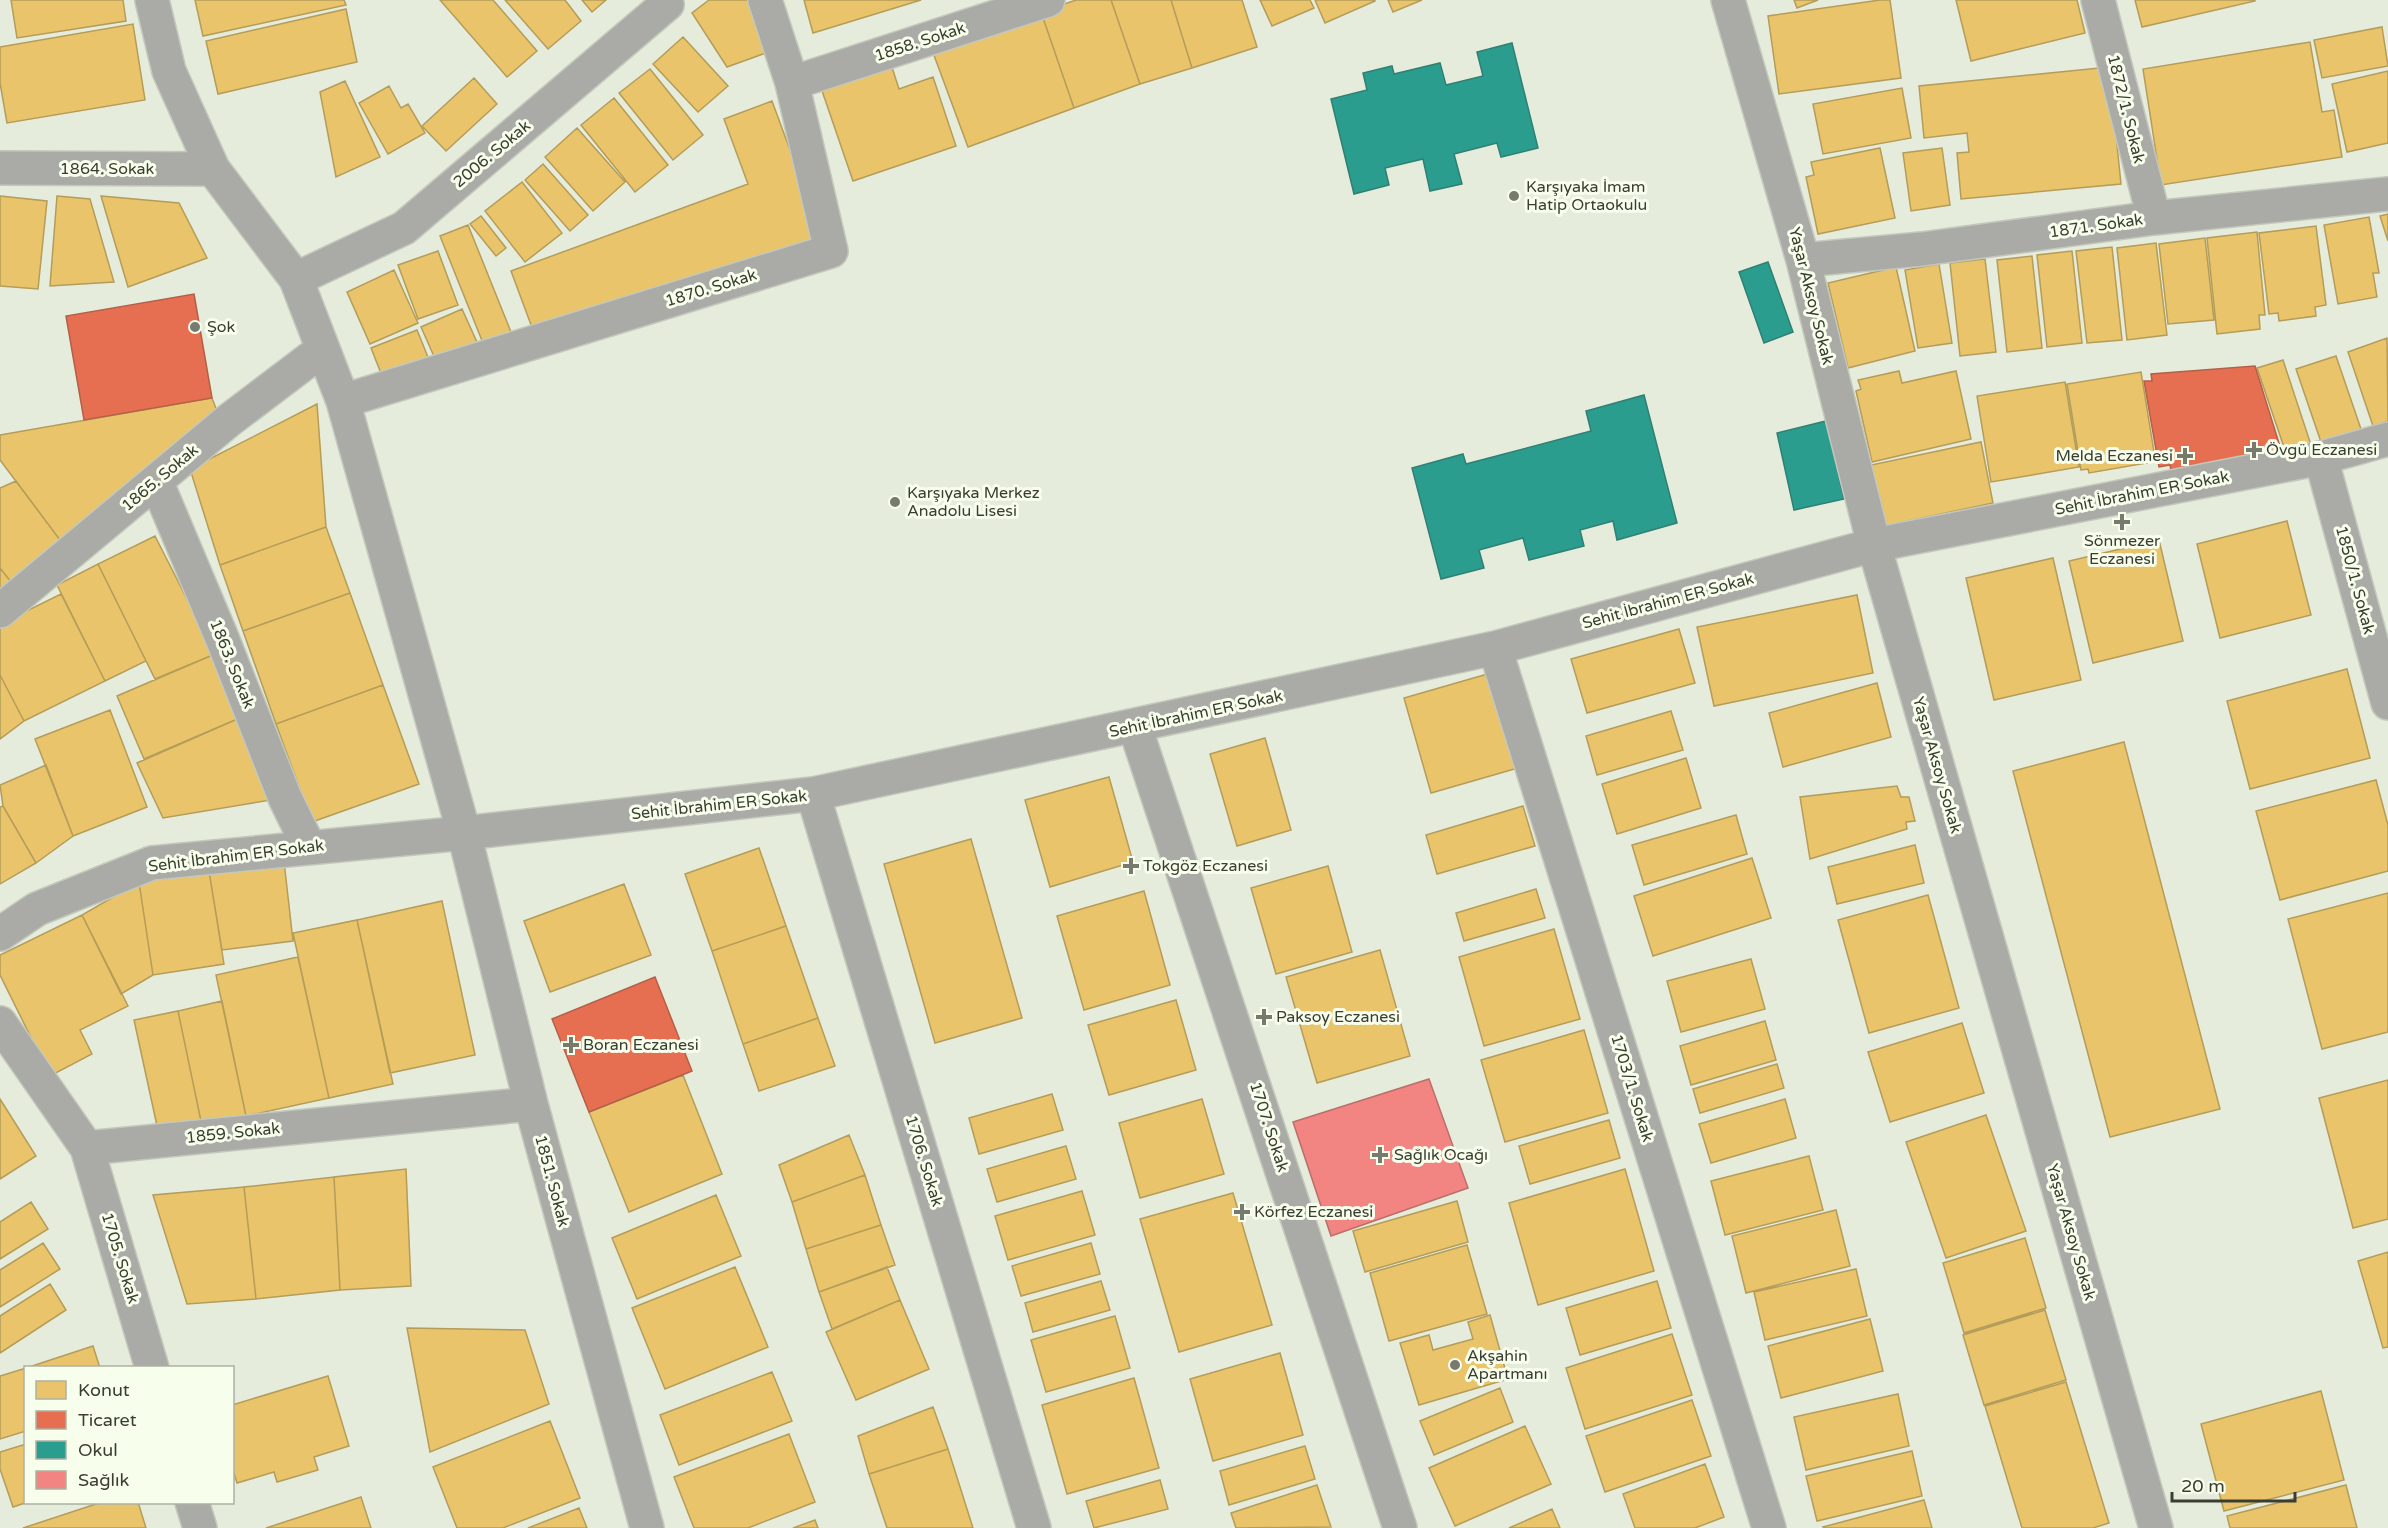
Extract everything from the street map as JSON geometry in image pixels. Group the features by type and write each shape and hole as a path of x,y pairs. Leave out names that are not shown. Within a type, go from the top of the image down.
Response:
{"street":[{"name":"1851. Sokak","path":"152,0 169,71 213,169 296,279 343,401 464,833 531,1104 647,1528"},
{"name":"1870. Sokak","path":"343,401 831,251 792,83 765,0"},
{"name":"1858. Sokak","path":"792,83 1048,0"},
{"name":"Yaşar Aksoy Sokak","path":"1728,0 1803,260 1874,545 2156,1528"},
{"name":"1872/1. Sokak","path":"2098,0 2154,218"},
{"name":"2006. Sokak","path":"296,279 404,228 668,1"},
{"name":"1864. Sokak","path":"0,168 213,169"},
{"name":"1871. Sokak","path":"1803,260 1922,249 2154,218 2388,194"},
{"name":"1865. Sokak","path":"0,611 228,421 323,349"},
{"name":"Sehit İbrahim ER Sokak","path":"0,934 37,909 152,863 464,833 813,794 1135,727 1495,648 1874,545 2321,458 2388,439"},
{"name":"1850/1. Sokak","path":"2321,458 2388,703"},
{"name":"1863. Sokak","path":"156,481 222,638 285,798 309,847"},
{"name":"1703/1. Sokak","path":"1495,648 1769,1528"},
{"name":"1707. Sokak","path":"1135,727 1400,1528"},
{"name":"1706. Sokak","path":"813,794 1034,1528"},
{"path":"0,1023 87,1148"},
{"name":"1859. Sokak","path":"87,1148 531,1104"},
{"name":"1705. Sokak","path":"87,1148 151,1366"},
{"path":"192,1504 200,1528"}],"building: Konut":[{"path":"11,0 123,0 126,21 17,38"},
{"path":"195,0 344,0 346,5 203,36"},
{"path":"440,0 493,0 537,51 507,77"},
{"path":"505,0 565,0 581,21 548,49"},
{"path":"582,0 606,0 592,12"},
{"path":"709,0 758,0 774,50 727,67 692,13"},
{"path":"804,0 921,0 813,33"},
{"path":"1076,0 1111,0 1140,84 1074,108 1041,12"},
{"path":"1111,0 1171,0 1192,68 1140,84"},
{"path":"1171,0 1242,0 1257,47 1192,68"},
{"path":"1260,0 1310,0 1314,8 1272,26"},
{"path":"1315,0 1375,0 1375,1 1325,23"},
{"path":"1388,0 1422,0 1393,12"},
{"path":"1794,0 1818,0 1797,8"},
{"path":"1890,0 1901,78 1779,94 1768,16"},
{"path":"1956,0 2077,0 2085,33 1971,61"},
{"path":"2135,0 2255,0 2255,1 2142,27"},
{"path":"346,9 357,62 218,94 206,41"},
{"path":"1041,12 1074,108 968,147 932,50"},
{"path":"133,24 145,100 7,123 0,83 0,47"},
{"path":"2382,27 2388,66 2322,78 2314,40"},
{"path":"683,37 728,86 698,112 653,64"},
{"path":"2310,42 2322,112 2334,110 2342,157 2161,185 2143,69"},
{"path":"890,61 899,89 933,77 956,146 853,181 820,85"},
{"path":"2109,67 2121,184 1961,199 1957,153 1969,152 1967,133 1924,138 1919,86"},
{"path":"650,69 703,135 673,160 619,93"},
{"path":"2388,71 2388,143 2347,152 2332,84"},
{"path":"474,78 497,104 446,151 422,126"},
{"path":"345,81 380,157 336,177 320,92"},
{"path":"389,86 401,108 408,104 425,133 388,154 359,103"},
{"path":"1902,88 1911,138 1823,154 1813,104"},
{"path":"614,98 668,165 635,192 581,125"},
{"path":"772,101 822,237 537,341 511,271 748,184 724,119"},
{"path":"577,128 625,182 593,211 545,157"},
{"path":"1880,148 1895,218 1818,234 1806,177 1814,175 1811,162"},
{"path":"1942,148 1950,205 1911,211 1903,153"},
{"path":"543,164 588,215 570,231 525,180"},
{"path":"522,182 562,233 525,262 485,211"},
{"path":"0,196 47,201 38,289 0,286"},
{"path":"57,196 90,199 114,282 50,286"},
{"path":"101,196 179,203 207,258 128,287"},
{"path":"2388,214 2388,241 2380,216"},
{"path":"481,216 506,248 496,256 470,224"},
{"path":"2369,217 2379,273 2373,273 2377,297 2338,304 2324,225"},
{"path":"468,225 511,332 483,343 440,236"},
{"path":"2316,226 2326,305 2315,307 2316,316 2279,321 2278,313 2269,314 2259,233"},
{"path":"2257,232 2265,315 2259,315 2260,329 2217,334 2207,238"},
{"path":"2205,238 2214,320 2168,324 2159,244"},
{"path":"2156,243 2167,335 2127,340 2117,248"},
{"path":"2112,247 2122,340 2087,343 2076,251"},
{"path":"438,251 458,305 418,319 398,265"},
{"path":"2072,251 2082,343 2047,347 2037,255"},
{"path":"2032,256 2042,348 2007,352 1997,260"},
{"path":"1985,259 1996,352 1960,356 1950,263"},
{"path":"1939,264 1952,343 1918,348 1905,270"},
{"path":"1896,267 1915,351 1848,368 1828,283"},
{"path":"394,270 418,323 370,344 347,292"},
{"path":"462,309 481,351 440,370 421,327"},
{"path":"417,330 430,362 384,381 371,348"},
{"path":"2387,338 2388,421 2373,426 2348,352"},
{"path":"2336,356 2361,429 2321,442 2296,369"},
{"path":"2283,360 2312,448 2287,456 2257,368"},
{"path":"1899,371 1902,383 1956,371 1971,439 1872,462 1856,391 1861,389 1858,380"},
{"path":"2141,372 2155,458 2146,459 2147,463 2089,473 2088,469 2081,470 2067,384"},
{"path":"2065,382 2079,467 1991,482 1977,396"},
{"path":"212,398 220,419 63,544 0,460 0,435"},
{"path":"317,404 326,527 220,565 190,469"},
{"path":"1981,442 1993,503 1884,526 1871,465"},
{"path":"16,481 63,544 11,582 0,568 0,488"},
{"path":"2287,521 2311,615 2220,638 2197,544"},
{"path":"326,527 350,593 243,631 220,565"},
{"path":"155,536 215,654 155,679 98,564"},
{"path":"2159,540 2183,641 2093,663 2069,561"},
{"path":"2053,558 2081,680 1994,700 1966,578"},
{"path":"98,564 146,661 105,681 57,585"},
{"path":"0,568 11,582 0,590"},
{"path":"350,593 383,685 276,724 243,631"},
{"path":"61,594 105,681 24,721 0,675 0,624"},
{"path":"1857,595 1873,673 1714,706 1697,627"},
{"path":"1679,629 1695,683 1587,713 1571,659"},
{"path":"215,654 242,717 144,759 117,696"},
{"path":"2347,669 2370,758 2250,789 2227,701"},
{"path":"1491,673 1518,768 1431,793 1404,698"},
{"path":"0,675 24,721 0,739"},
{"path":"1877,683 1891,737 1783,767 1769,713"},
{"path":"383,685 419,784 312,822 276,724"},
{"path":"110,710 147,807 73,836 35,739"},
{"path":"1671,711 1683,750 1597,775 1586,736"},
{"path":"242,717 277,799 163,818 137,763"},
{"path":"1265,738 1291,830 1237,846 1210,754"},
{"path":"2124,742 2220,1109 2110,1137 2013,771"},
{"path":"1686,758 1701,808 1617,834 1602,784"},
{"path":"46,765 73,836 36,863 3,806 0,785"},
{"path":"1109,777 1133,862 1050,887 1025,800"},
{"path":"2376,780 2388,825 2388,871 2280,900 2256,811"},
{"path":"1897,786 1901,797 1909,797 1915,821 1906,822 1907,829 1810,859 1800,797"},
{"path":"3,806 36,863 0,884 0,807"},
{"path":"1523,806 1535,846 1437,874 1426,835"},
{"path":"1736,815 1747,854 1644,885 1632,845"},
{"path":"971,839 1022,1018 935,1043 884,864"},
{"path":"1915,845 1924,883 1837,904 1828,867"},
{"path":"759,848 786,926 712,951 685,874"},
{"path":"1752,858 1771,918 1653,956 1634,896"},
{"path":"284,861 293,941 222,950 209,871"},
{"path":"1328,866 1352,952 1276,974 1251,888"},
{"path":"209,871 224,964 153,975 139,882"},
{"path":"139,882 153,975 121,994 82,915"},
{"path":"624,884 651,955 550,992 524,921"},
{"path":"1536,889 1545,918 1464,941 1456,913"},
{"path":"1144,891 1170,985 1084,1010 1057,916"},
{"path":"2388,893 2388,1032 2322,1049 2288,919"},
{"path":"1928,895 1959,1008 1869,1033 1838,920"},
{"path":"442,901 475,1055 390,1073 357,920"},
{"path":"82,915 128,1006 80,1030 92,1054 50,1076 0,975 0,955"},
{"path":"357,920 393,1084 329,1098 293,933"},
{"path":"786,926 818,1018 743,1044 712,951"},
{"path":"1554,929 1580,1019 1484,1046 1459,957"},
{"path":"1380,950 1410,1056 1317,1083 1286,977"},
{"path":"298,957 329,1098 246,1116 216,975"},
{"path":"1751,959 1765,1009 1681,1032 1667,981"},
{"path":"1176,1000 1196,1070 1109,1095 1088,1025"},
{"path":"222,1001 246,1116 202,1126 178,1011"},
{"path":"178,1011 202,1126 159,1135 134,1020"},
{"path":"818,1018 835,1066 759,1091 743,1044"},
{"path":"1765,1021 1776,1060 1691,1085 1680,1046"},
{"path":"1962,1023 1984,1093 1890,1122 1868,1052"},
{"path":"1584,1030 1608,1113 1505,1142 1481,1060"},
{"path":"1777,1064 1784,1088 1700,1113 1693,1089"},
{"path":"683,1075 722,1174 629,1212 589,1112"},
{"path":"2388,1080 2388,1219 2353,1228 2319,1098"},
{"path":"1052,1094 1063,1130 979,1154 969,1118"},
{"path":"0,1099 36,1156 0,1179"},
{"path":"1202,1099 1224,1174 1140,1198 1119,1123"},
{"path":"1785,1099 1796,1138 1711,1163 1699,1124"},
{"path":"1986,1115 2026,1231 1946,1258 1906,1142"},
{"path":"1609,1120 1620,1158 1530,1184 1519,1146"},
{"path":"849,1135 865,1175 792,1202 779,1165"},
{"path":"1066,1146 1076,1179 997,1202 987,1169"},
{"path":"1809,1156 1823,1210 1725,1235 1711,1181"},
{"path":"406,1169 411,1286 340,1290 334,1177"},
{"path":"1625,1169 1654,1271 1538,1305 1509,1203"},
{"path":"865,1175 881,1225 806,1249 792,1202"},
{"path":"334,1177 340,1290 256,1299 244,1187"},
{"path":"244,1187 256,1299 187,1304 153,1195"},
{"path":"1082,1191 1095,1235 1008,1260 995,1216"},
{"path":"1233,1193 1272,1325 1179,1352 1140,1219"},
{"path":"716,1195 741,1256 637,1299 612,1238"},
{"path":"1457,1201 1468,1242 1365,1272 1353,1231"},
{"path":"31,1202 48,1229 0,1259 0,1222"},
{"path":"1836,1210 1850,1266 1746,1293 1732,1236"},
{"path":"881,1225 895,1265 819,1292 806,1249"},
{"path":"2025,1238 2046,1308 1964,1333 1943,1263"},
{"path":"43,1243 60,1269 0,1307 0,1270"},
{"path":"1091,1243 1100,1274 1021,1296 1012,1266"},
{"path":"1467,1245 1487,1314 1389,1341 1370,1273"},
{"path":"2388,1252 2388,1347 2383,1348 2358,1261"},
{"path":"735,1267 768,1347 665,1389 632,1308"},
{"path":"887,1267 900,1300 832,1329 819,1292"},
{"path":"1856,1269 1867,1316 1765,1340 1754,1292"},
{"path":"1101,1281 1110,1310 1033,1332 1025,1303"},
{"path":"1657,1281 1671,1328 1580,1355 1566,1308"},
{"path":"50,1284 66,1310 0,1353 0,1316"},
{"path":"900,1300 929,1369 856,1400 826,1332"},
{"path":"2045,1310 2066,1380 1984,1405 1963,1335"},
{"name":"Akşahin Apartmanı","path":"1490,1315 1508,1379 1419,1405 1400,1343 1429,1335 1433,1350 1473,1339 1468,1322"},
{"path":"1115,1316 1130,1368 1046,1392 1031,1340"},
{"path":"1870,1319 1883,1371 1781,1398 1768,1346"},
{"path":"407,1328 525,1330 549,1404 430,1452"},
{"path":"1672,1334 1692,1395 1585,1429 1566,1368"},
{"path":"93,1346 99,1366 32,1366"},
{"path":"1280,1353 1303,1435 1213,1461 1190,1379"},
{"path":"24,1369 24,1432 0,1439 0,1376"},
{"path":"772,1372 792,1421 679,1465 660,1415"},
{"path":"328,1376 349,1446 314,1457 318,1470 277,1482 274,1472 237,1483 234,1473 234,1404"},
{"path":"1134,1378 1159,1468 1067,1494 1042,1405"},
{"path":"2066,1382 2109,1523 2093,1528 2022,1528 1985,1406"},
{"path":"1500,1388 1513,1422 1434,1455 1420,1421"},
{"path":"2321,1391 2344,1480 2224,1511 2201,1424"},
{"path":"1898,1394 1909,1446 1806,1470 1794,1417"},
{"path":"1692,1400 1711,1456 1605,1492 1586,1436"},
{"path":"933,1407 948,1449 869,1474 858,1436"},
{"path":"550,1421 580,1498 503,1528 457,1528 433,1467"},
{"path":"1525,1426 1551,1484 1455,1526 1429,1468"},
{"path":"789,1434 815,1502 748,1528 694,1528 674,1477"},
{"path":"24,1445 24,1503 13,1507 0,1469 0,1452"},
{"path":"1305,1446 1315,1479 1229,1505 1220,1471"},
{"path":"948,1449 973,1528 887,1528 869,1474"},
{"path":"1912,1451 1922,1496 1817,1521 1806,1476"},
{"path":"1705,1464 1724,1517 1695,1528 1635,1528 1623,1494"},
{"path":"1160,1480 1168,1509 1094,1528 1086,1501"},
{"path":"1317,1485 1331,1527 1236,1528 1231,1513"},
{"path":"2346,1485 2357,1528 2230,1528 2227,1516"},
{"path":"361,1497 371,1528 266,1528"},
{"path":"1924,1500 1932,1528 1823,1527"},
{"path":"96,1504 139,1504 146,1528 23,1528"},
{"path":"579,1508 587,1528 528,1528"},
{"path":"1552,1509 1560,1528 1509,1528"},
{"path":"815,1520 818,1528 793,1528"}],"building: Ticaret":[{"path":"194,294 212,398 84,420 66,316"},
{"path":"2255,366 2283,456 2171,471 2170,465 2159,467 2144,381 2152,381 2151,374"},
{"path":"655,977 692,1071 589,1112 552,1019"}],"building: Okul":[{"path":"1512,43 1538,148 1501,157 1497,143 1454,154 1462,184 1430,191 1423,159 1385,168 1389,185 1354,194 1331,99 1367,90 1363,73 1392,66 1394,74 1440,63 1446,85 1483,76 1477,52"},
{"path":"1768,262 1793,332 1764,343 1739,272"},
{"path":"1644,395 1677,523 1617,540 1613,521 1580,530 1584,546 1529,560 1523,538 1479,550 1484,568 1441,579 1412,468 1463,454 1466,464 1591,431 1586,411"},
{"path":"1826,421 1844,499 1794,510 1777,433"}],"building: Sağlık":[{"name":"Sağlık Ocağı","path":"1429,1079 1468,1188 1331,1236 1293,1122"}],"place":[{"name":"Karşıyaka İmam Hatip Ortaokulu","path":"1514,196"},
{"name":"Şok","path":"195,327"},
{"name":"Övgü Eczanesi","path":"2254,450"},
{"name":"Melda Eczanesi","path":"2185,456"},
{"name":"Karşıyaka Merkez Anadolu Lisesi","path":"895,502"},
{"name":"Sönmezer Eczanesi","path":"2122,522"},
{"name":"Tokgöz Eczanesi","path":"1131,866"},
{"name":"Paksoy Eczanesi","path":"1264,1017"},
{"name":"Boran Eczanesi","path":"571,1045"},
{"name":"Sağlık Ocağı","path":"1380,1155"},
{"name":"Körfez Eczanesi","path":"1242,1212"},
{"name":"Akşahin Apartmanı","path":"1455,1365"}]}
